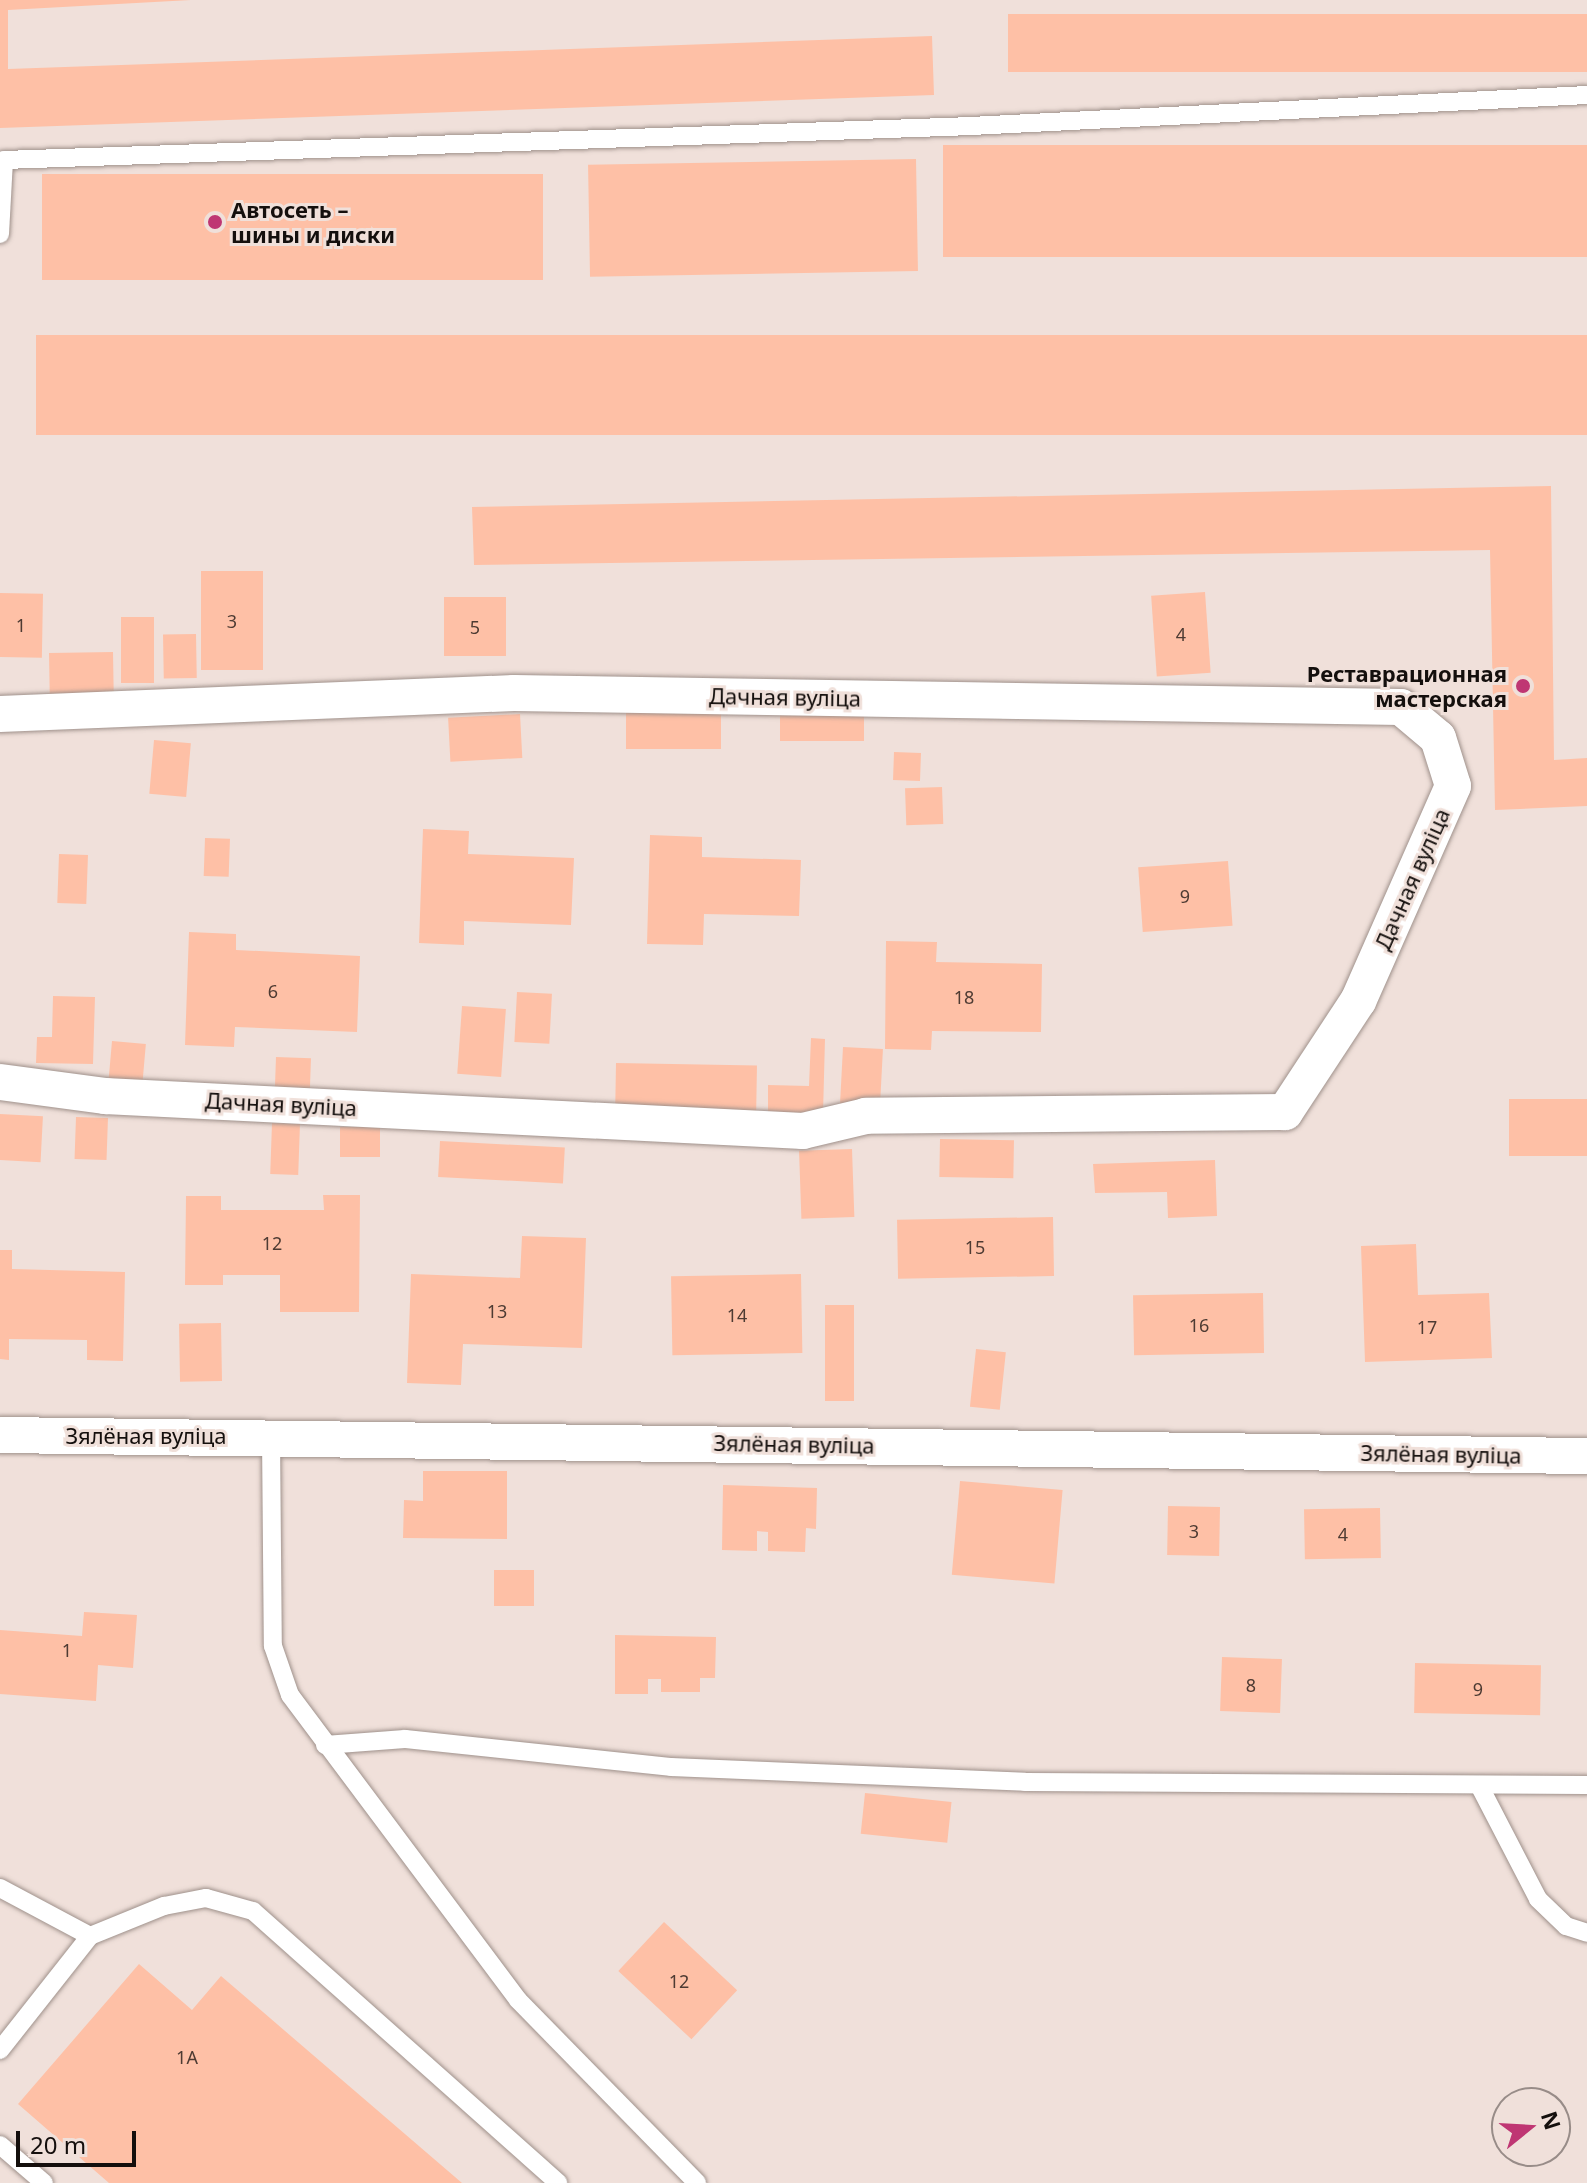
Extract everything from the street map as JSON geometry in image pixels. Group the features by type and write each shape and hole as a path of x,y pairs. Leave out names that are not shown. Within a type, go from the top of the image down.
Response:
{"street":[{"name":"Дачная вуліца","path":"0,714 514,693 1401,707 1438,738 1453,786 1358,1001 1285,1112 866,1116 803,1131 105,1096 0,1082"},
{"name":"Зялёная вуліца","path":"0,1435 271,1436 1587,1456"}],"lane":[{"path":"0,234 4,160 971,126 1587,95"},
{"path":"271,1436 273,1646 290,1695 518,2000 697,2183"},
{"path":"325,1745 405,1739 671,1767 1025,1782 1587,1785"},
{"path":"1479,1785 1538,1899 1566,1926 1587,1933"},
{"path":"0,1888 90,1936"},
{"path":"0,2050 90,1936 164,1906 206,1898 253,1911 558,2183"},
{"path":"0,2145 44,2183"}],"building":[{"path":"0,0 191,0 8,10 8,69 932,36 934,95 0,128"},
{"path":"1008,14 1587,14 1587,72 1008,72"},
{"path":"943,145 1587,145 1587,257 943,257"},
{"path":"916,159 918,271 590,277 588,165"},
{"path":"42,174 543,174 543,280 42,280"},
{"path":"36,335 1587,335 1587,435 36,435"},
{"path":"1551,486 1554,760 1587,758 1587,806 1495,810 1490,550 474,565 472,507"},
{"path":"201,571 263,571 263,670 201,670"},
{"path":"1205,592 1211,673 1157,677 1151,596"},
{"path":"0,593 43,594 42,658 0,657"},
{"path":"444,597 506,597 506,656 444,656"},
{"path":"121,617 154,617 154,683 121,683"},
{"path":"196,634 197,678 164,679 163,635"},
{"path":"113,652 114,700 50,701 49,653"},
{"path":"626,707 721,707 721,749 626,749"},
{"path":"780,709 864,709 864,741 780,741"},
{"path":"520,714 522,758 450,762 448,718"},
{"path":"154,740 191,743 186,797 149,794"},
{"path":"894,752 921,753 920,781 893,780"},
{"path":"942,787 943,824 906,825 905,788"},
{"path":"423,829 469,831 468,854 574,858 571,925 464,921 464,945 419,943"},
{"path":"650,835 702,837 702,857 801,860 799,916 704,914 703,945 647,944"},
{"path":"205,838 230,839 229,877 204,876"},
{"path":"59,854 88,855 86,904 57,903"},
{"path":"1228,861 1233,926 1143,932 1138,867"},
{"path":"189,932 236,934 236,950 360,956 357,1032 235,1027 234,1047 185,1045"},
{"path":"886,941 937,942 936,962 1042,964 1041,1032 932,1031 931,1050 885,1049"},
{"path":"517,992 552,994 549,1044 514,1042"},
{"path":"53,996 95,997 93,1064 36,1063 37,1037 52,1037"},
{"path":"462,1006 506,1009 501,1077 457,1074"},
{"path":"811,1038 825,1039 823,1114 768,1113 768,1085 809,1086"},
{"path":"112,1041 146,1044 143,1082 109,1079"},
{"path":"843,1047 883,1049 880,1106 840,1104"},
{"path":"276,1057 311,1058 310,1088 275,1087"},
{"path":"616,1063 757,1065 756,1116 615,1114"},
{"path":"1509,1099 1587,1099 1587,1156 1509,1156"},
{"path":"0,1114 43,1116 41,1162 0,1160"},
{"path":"76,1117 108,1118 107,1160 75,1159"},
{"path":"272,1123 300,1124 298,1175 270,1174"},
{"path":"340,1127 380,1127 380,1157 340,1157"},
{"path":"940,1139 1014,1140 1013,1178 939,1177"},
{"path":"440,1141 565,1148 563,1183 438,1177"},
{"path":"852,1149 854,1217 801,1219 799,1151"},
{"path":"1215,1160 1217,1216 1168,1218 1167,1192 1095,1193 1093,1164"},
{"path":"323,1195 360,1195 359,1312 280,1312 280,1275 223,1275 223,1285 185,1285 186,1196 221,1196 221,1210 324,1210"},
{"path":"1053,1217 1054,1276 898,1279 897,1220"},
{"path":"522,1236 586,1238 582,1348 463,1344 461,1385 407,1383 411,1274 520,1278"},
{"path":"1416,1244 1418,1295 1489,1293 1492,1358 1365,1362 1361,1246"},
{"path":"0,1250 12,1250 12,1269 125,1272 123,1361 87,1360 87,1340 9,1339 9,1360 0,1359"},
{"path":"801,1274 802,1353 672,1355 671,1276"},
{"path":"1263,1293 1264,1353 1134,1355 1133,1295"},
{"path":"825,1305 854,1305 854,1401 825,1401"},
{"path":"221,1323 222,1381 180,1382 179,1324"},
{"path":"976,1349 1006,1352 1000,1410 970,1407"},
{"path":"423,1471 507,1471 507,1539 403,1538 404,1500 423,1501"},
{"path":"960,1481 1063,1490 1054,1584 952,1575"},
{"path":"723,1485 817,1488 816,1529 806,1528 805,1552 768,1551 768,1532 757,1531 757,1551 722,1550"},
{"path":"1168,1506 1220,1507 1219,1556 1167,1555"},
{"path":"1380,1508 1381,1558 1305,1559 1304,1509"},
{"path":"494,1570 534,1570 534,1606 494,1606"},
{"path":"84,1612 137,1615 133,1668 98,1665 96,1701 0,1694 0,1630 82,1636"},
{"path":"615,1635 716,1637 715,1678 700,1678 700,1692 661,1692 661,1679 648,1679 648,1694 615,1694"},
{"path":"1222,1657 1282,1659 1280,1713 1220,1711"},
{"path":"1415,1663 1541,1665 1540,1715 1414,1713"},
{"path":"865,1793 952,1802 947,1843 861,1834"},
{"path":"664,1922 737,1990 691,2039 618,1971"},
{"path":"139,1964 192,2010 221,1976 462,2183 109,2183 18,2104"}],"place":[{"name":"Автосеть – шины и диски","path":"215,222"},
{"name":"Реставрационная мастерская","path":"1523,686"}]}
